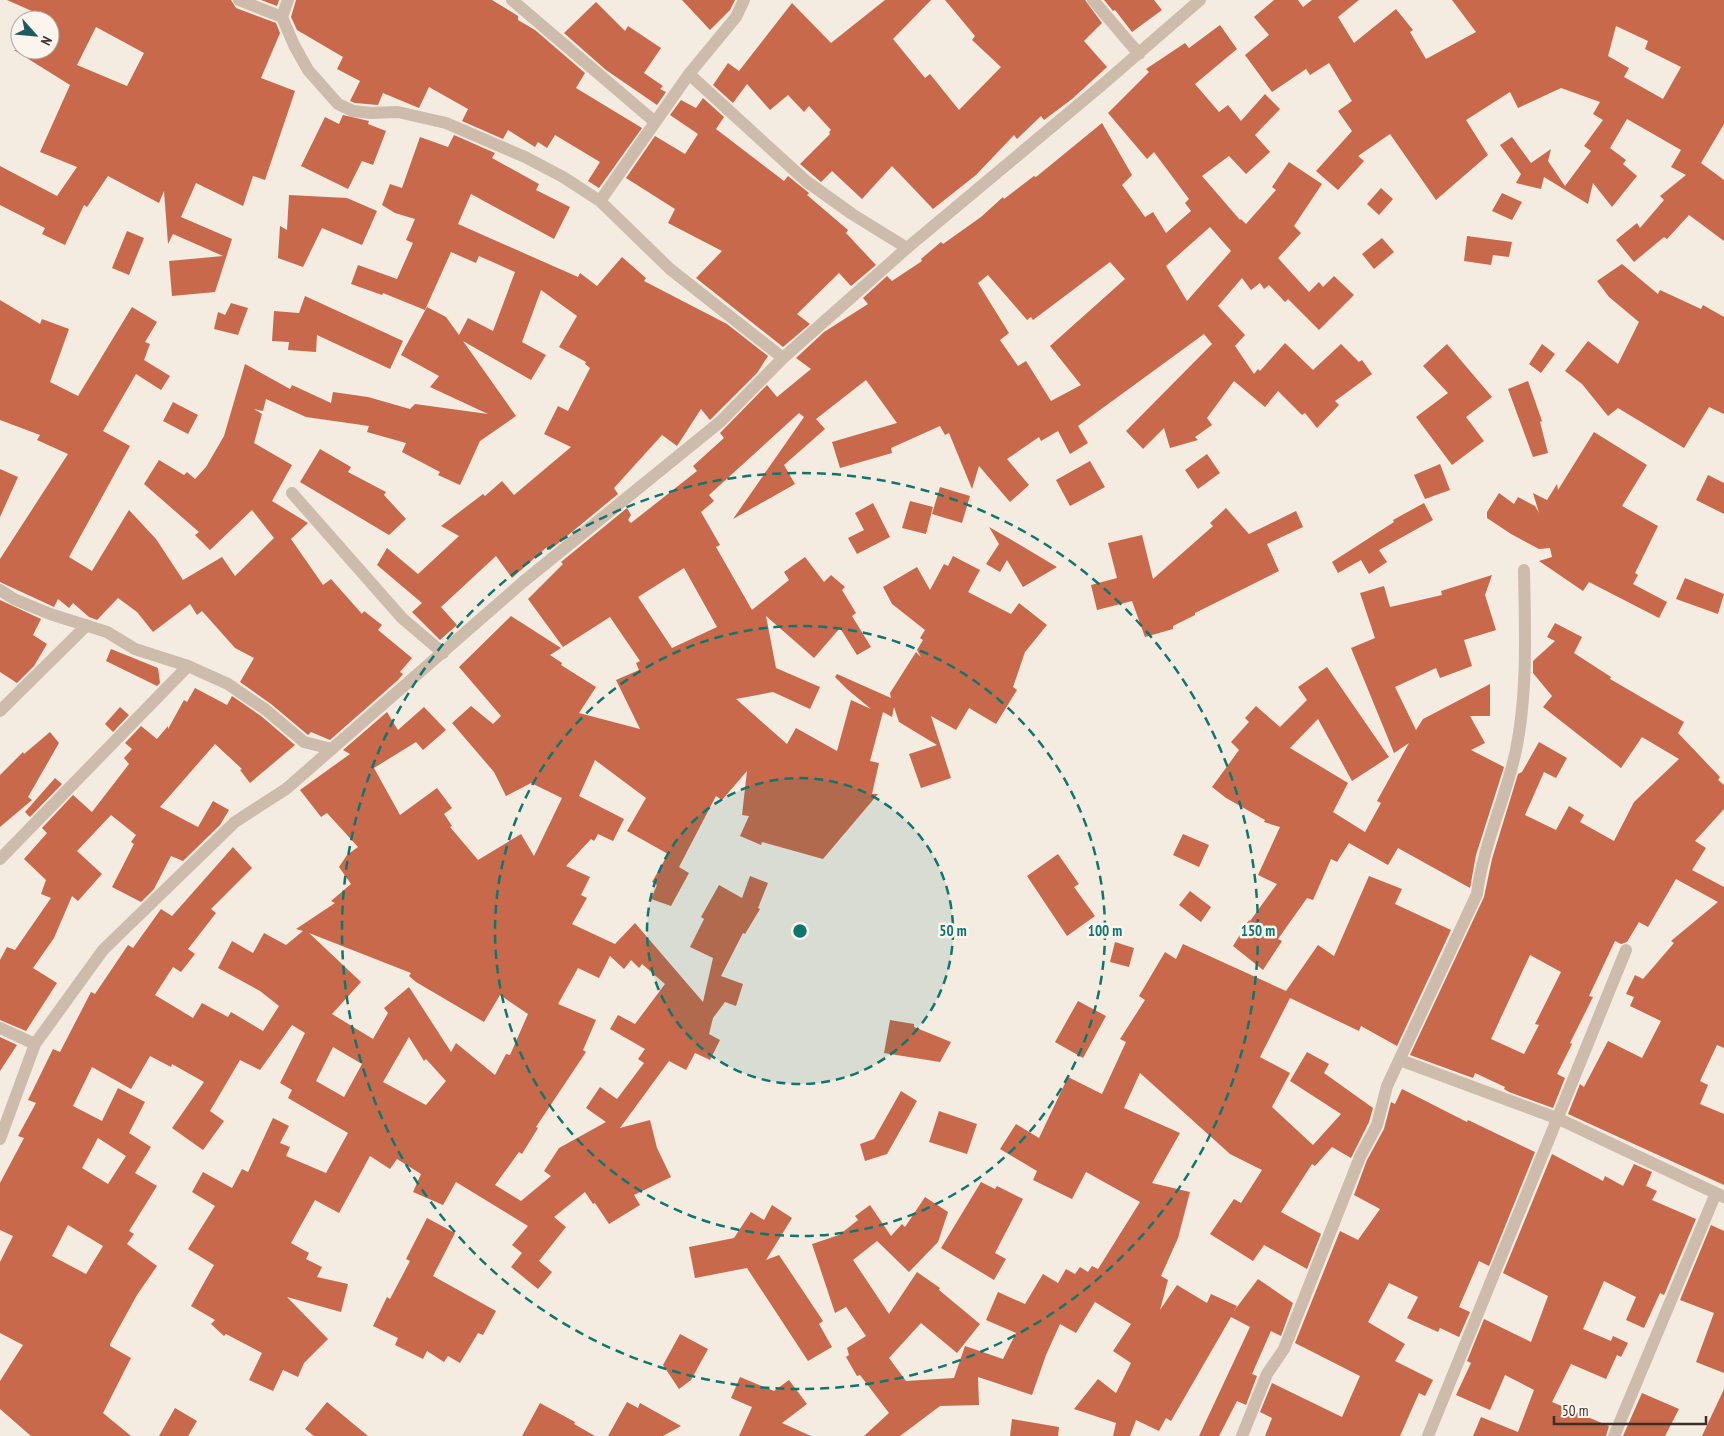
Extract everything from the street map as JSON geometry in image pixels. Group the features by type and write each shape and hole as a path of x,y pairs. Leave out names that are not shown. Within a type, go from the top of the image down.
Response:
{"street":[{"path":"239,0 282,18"},
{"path":"288,0 282,18 294,45 308,70 338,104 362,112 398,112 426,117 464,130 533,161 600,201 670,269 783,358"},
{"path":"512,0 655,122"},
{"path":"600,201 689,74 736,17 744,0"},
{"path":"1093,0 1139,54"},
{"path":"0,1139 35,1044 103,950 235,822 286,789 523,582 720,422 783,358 907,248 1139,54 1200,0"},
{"path":"689,74 806,181 852,214 907,248"},
{"path":"292,493 402,618 443,653"},
{"path":"1242,1436 1267,1374 1284,1349 1356,1166 1377,1125 1387,1086 1477,894 1480,870 1516,750 1525,674 1524,570"},
{"path":"0,590 14,599 50,614 107,632 135,649 188,666 228,684 266,710 304,742 332,749"},
{"path":"0,711 87,625"},
{"path":"0,859 188,666"},
{"path":"1428,1436 1626,950"},
{"path":"0,1028 35,1044"},
{"path":"1400,1060 1559,1118 1720,1195 1614,1436"}],"building":[{"path":"7,0 231,0 236,8 276,23 280,33 261,78 295,91 265,180 253,176 243,206 196,183 181,217 232,239 215,292 172,296 169,261 223,256 173,234 168,244 164,191 159,203 108,176 87,207 84,205 65,245 42,234 45,228 0,205 0,166 57,196 77,167 40,152 70,85 30,60 60,60 60,10 30,10","holes":["96,27 144,53 127,86 77,65"]},
{"path":"261,0 279,0 277,6"},
{"path":"296,0 492,0 518,16 518,20 535,30 585,73 576,88 642,128 599,188 588,181 600,162 555,135 547,148 538,142 535,147 508,130 503,139 462,121 468,109 429,87 419,108 383,93 378,105 355,103 350,101 360,81 337,69 343,57 297,30 291,17"},
{"path":"682,0 735,0 730,10 710,30"},
{"path":"885,0 931,0 893,39 925,78 930,74 959,110 1001,67 972,40 975,36 945,0 1085,0 1102,23 1084,41 1107,67 1072,99 1044,120 1041,116 1017,139 1014,135 976,175 933,209 892,166 862,199 832,171 821,182 800,164 830,134 831,130 809,106 804,112 788,95 770,110 747,84 733,103 713,85 728,63 739,71 792,3 831,43"},
{"path":"1104,0 1154,0 1162,10 1132,32 1115,10 1113,11"},
{"path":"1274,0 1298,0 1303,7 1312,0 1359,0 1338,17 1354,43 1396,9 1413,30 1410,32 1426,59 1476,32 1452,0 1724,0 1724,124 1701,163 1724,180 1724,241 1689,215 1667,239 1664,237 1634,262 1616,240 1637,223 1640,228 1664,200 1660,196 1686,175 1671,167 1681,150 1627,119 1610,148 1626,160 1623,164 1637,176 1612,207 1593,183 1588,204 1544,177 1541,189 1516,183 1521,174 1500,145 1512,137 1531,163 1551,149 1548,161 1565,186 1591,151 1584,146 1603,120 1593,114 1600,102 1561,88 1518,108 1510,92 1466,120 1488,155 1436,200 1390,134 1358,156 1364,161 1338,190 1316,171 1352,131 1338,111 1352,101 1329,63 1310,75 1306,69 1272,92 1245,55 1269,35 1254,17","holes":["1616,26 1648,41 1645,49 1681,67 1663,99 1624,77 1629,68 1608,56"]},
{"path":"596,2 625,31 628,26 661,48 644,73 663,86 660,89 666,92 657,105 606,70 564,33"},
{"path":"1220,25 1237,49 1195,84 1219,112 1228,105 1241,121 1265,94 1280,109 1255,135 1270,152 1246,174 1229,156 1202,176 1240,220 1246,224 1276,190 1272,187 1289,162 1322,184 1294,226 1301,233 1278,258 1309,292 1319,282 1323,287 1334,276 1354,295 1319,330 1288,299 1285,302 1269,285 1264,289 1260,283 1251,290 1242,278 1218,306 1245,335 1235,346 1254,374 1258,369 1260,371 1285,343 1313,370 1341,344 1359,362 1362,360 1372,374 1335,401 1339,405 1317,428 1305,413 1302,415 1278,391 1265,407 1234,381 1207,418 1212,425 1195,437 1198,440 1170,448 1164,428 1143,449 1126,431 1212,344 1204,334 1078,426 1088,443 1070,454 1058,431 1041,441 1039,437 1007,459 1029,485 1010,502 979,466 972,489 949,433 945,435 940,426 891,448 892,453 840,468 832,442 897,423 866,380 816,419 825,429 784,465 795,484 733,519 804,417 799,413 709,495 714,501 701,512 720,545 716,547 752,610 789,580 784,572 805,557 824,582 831,575 845,587 842,590 856,613 852,616 871,647 857,655 840,628 814,658 766,616 776,668 820,687 810,709 773,692 736,699 787,744 796,728 837,751 851,700 871,709 835,677 837,674 891,698 890,693 916,652 921,657 917,650 923,640 920,638 925,630 892,604 883,587 917,567 930,590 944,564 948,566 953,556 980,570 968,592 1011,614 1019,603 1047,625 1025,652 1013,687 1017,690 996,724 969,708 956,730 931,716 951,778 921,788 909,754 937,745 899,722 894,707 892,717 883,712 870,761 879,763 872,794 878,794 823,859 762,842 761,845 740,836 749,816 742,815 747,771 722,800 716,796 679,867 689,873 671,906 651,899 657,885 652,882 668,854 627,831 646,798 595,760 579,796 624,819 613,841 598,834 594,841 591,839 566,866 590,877 581,895 587,898 572,924 615,944 635,923 703,1002 713,958 690,947 704,919 701,917 719,885 742,898 750,876 768,883 758,908 760,909 745,934 743,933 721,976 743,984 736,1006 725,1002 713,1018 709,1034 720,1040 710,1060 695,1053 686,1070 669,1061 620,1128 650,1120 657,1148 671,1177 634,1195 640,1205 609,1224 585,1192 554,1217 566,1227 539,1261 552,1272 538,1289 511,1267 522,1253 512,1245 528,1226 456,1182 443,1205 413,1192 421,1174 397,1159 390,1169 370,1156 339,1213 315,1200 291,1243 309,1253 306,1259 322,1267 317,1277 348,1284 341,1312 287,1297 328,1339 304,1363 298,1377 283,1370 273,1391 249,1380 262,1353 226,1334 224,1336 211,1324 215,1320 191,1306 214,1265 188,1249 215,1206 192,1192 203,1172 232,1188 242,1169 248,1172 273,1118 289,1126 280,1143 290,1147 286,1156 326,1173 348,1133 288,1098 292,1090 280,1083 305,1033 292,1025 260,1070 240,1060 210,1111 224,1121 203,1150 172,1128 204,1082 172,1064 171,1067 150,1056 131,1089 92,1067 73,1106 102,1121 118,1088 145,1102 129,1133 151,1147 135,1173 157,1186 129,1231 134,1234 127,1244 157,1266 137,1295 110,1344 110,1346 131,1358 103,1413 131,1436 31,1436 0,1409 0,1381 23,1345 0,1333 0,1262 13,1236 0,1230 0,1183 24,1138 18,1136 36,1103 28,1100 53,1049 60,1052 91,992 95,994 128,945 133,948 161,909 172,916 233,847 252,868 211,909 216,913 188,949 195,954 181,972 173,967 155,995 193,1018 202,1003 228,1017 231,1012 263,1031 279,1006 260,991 218,968 232,941 253,953 264,933 286,945 303,931 296,929 335,903 331,901 351,884 339,867 347,855 358,847 327,813 321,817 300,790 350,754 343,750 387,712 398,730 424,707 446,730 423,750 416,742 374,768 400,815 437,788 452,808 444,814 452,826 450,827 478,860 521,834 534,856 562,798 531,783 506,796 494,772 452,723 471,706 493,724 501,716 459,667 511,616 561,648 550,655 562,663 561,665 596,687 579,713 640,729 616,680 639,670 636,663 640,661 610,617 563,647 528,599 563,564 561,562 627,508 631,515 628,520 631,523 697,471 693,466 724,438 720,433 767,385 777,397 811,369 796,358 824,332 868,304 863,298 887,276 892,281 922,261 921,259 941,242 943,244 981,217 1003,197 1004,199 1034,176 1036,177 1102,123 1132,175 1122,185 1145,217 1153,212 1166,233 1191,211 1185,203 1189,199 1154,152 1147,159 1108,113 1149,72 1146,69 1185,43 1189,48","holes":["1210,227 1231,251 1187,301 1166,266","1110,262 1125,279 1050,346 1081,385 1051,401 1026,361 1018,366 1000,340 1009,333 978,283 988,275 1027,320 1031,317 1033,320","684,568 717,627 672,648 638,597","309,933 411,973 409,976 416,982 484,1022 500,995 528,1014 510,1055 506,1054 495,1075 456,1043 451,1052 409,987 384,1008 388,1013 373,1039 332,1014 361,982","610,956 624,969 631,960 639,968 642,964 665,984 635,1024 618,1015 610,1029 645,1049 638,1059 644,1063 617,1099 600,1087 586,1108 606,1122 559,1148 544,1171 551,1176 521,1201 495,1185 519,1152 522,1154 538,1128 536,1127 586,1052 583,1050 596,1020 558,1004 578,968 599,978","409,1037 424,1061 426,1059 446,1081 426,1105 383,1082","333,1047 362,1064 344,1097 316,1081","98,1138 126,1156 108,1184 82,1168","68,1225 103,1246 86,1274 52,1256"]},
{"path":"703,98 724,117 716,129 784,181 788,176 809,193 807,195 848,230 846,233 876,265 851,286 839,273 797,314 810,324 783,347 696,278 722,251 668,223 675,209 626,178 655,136 685,154 698,134 670,115 681,100 696,108"},
{"path":"343,115 369,121 368,124 386,131 373,165 362,161 348,189 301,166 325,117 339,124"},
{"path":"454,135 495,153 492,158 539,184 536,190 570,207 554,239 471,194 458,224 578,277 580,273 597,286 622,257 646,278 644,281 727,324 768,356 757,373 710,420 701,409 677,446 662,435 614,488 618,494 550,550 547,547 512,578 496,556 441,607 457,625 440,640 412,612 422,603 377,565 387,548 418,574 459,536 441,526 483,494 485,496 502,481 514,495 571,447 544,434 558,406 568,411 590,368 585,364 586,362 559,347 577,316 541,290 522,342 546,355 531,380 463,341 516,416 480,441 460,485 438,475 440,472 402,452 406,443 367,432 369,426 306,417 266,399 263,411 254,409 262,414 254,443 292,465 272,501 308,523 291,539 323,585 331,579 362,614 364,611 382,625 378,630 412,658 400,672 403,674 398,680 330,740 311,732 308,735 271,704 240,682 254,658 235,648 202,611 197,615 190,604 153,632 137,612 118,598 97,620 89,617 73,603 69,608 58,599 54,607 0,582 0,559 68,454 37,440 40,435 0,420 0,300 40,324 42,319 69,329 50,382 78,396 132,307 157,322 145,342 150,344 144,360 170,376 161,390 136,374 103,431 130,446 69,557 92,571 129,510 156,539 183,580 222,557 235,576 274,538 252,510 210,550 195,535 199,532 144,484 159,460 184,475 187,472 195,479 206,467 224,436 245,364 290,389 292,385 331,403 333,392 368,397 410,409 415,404 488,414 430,387 439,376 401,355 427,307 446,317 459,335 468,318 493,331 515,272 479,256 476,263 451,252 425,310 383,293 382,295 351,284 358,265 397,279 413,243 406,240 415,219 395,213 382,205 390,184 402,188 420,137 448,147"},
{"path":"1381,188 1393,199 1379,215 1367,204"},
{"path":"1502,193 1522,202 1512,220 1492,211"},
{"path":"289,195 347,198 377,211 362,245 322,228 303,267 278,258 280,226 287,230"},
{"path":"127,231 144,238 129,275 112,268"},
{"path":"1467,236 1512,242 1509,257 1493,255 1491,265 1464,261"},
{"path":"1382,238 1394,252 1374,269 1362,254"},
{"path":"1622,264 1658,294 1660,290 1701,309 1703,305 1724,317 1724,414 1709,407 1684,448 1618,408 1608,416 1582,384 1565,371 1588,341 1618,364 1639,322 1609,297 1597,281"},
{"path":"305,296 403,341 390,369 317,335 316,352 288,350 289,342 272,341 274,311 299,313"},
{"path":"231,303 248,308 238,335 214,329 218,312 225,315"},
{"path":"1447,344 1492,397 1466,417 1484,441 1452,465 1416,417 1448,393 1423,366"},
{"path":"1542,344 1555,354 1541,373 1529,364"},
{"path":"1528,381 1542,421 1540,422 1548,453 1533,457 1508,389"},
{"path":"173,402 198,415 188,434 163,421"},
{"path":"1594,432 1647,465 1622,506 1658,526 1635,573 1638,575 1633,584 1667,602 1659,618 1589,582 1583,591 1539,561 1552,557 1550,548 1539,549 1487,518 1487,512 1499,493 1514,504 1518,497 1535,506 1539,513 1533,493 1547,500 1557,484 1558,490"},
{"path":"320,449 351,467 348,472 386,492 384,495 406,519 389,535 300,482"},
{"path":"1207,454 1220,473 1198,489 1185,470"},
{"path":"1090,461 1105,487 1070,506 1056,480"},
{"path":"1440,464 1450,490 1425,499 1414,475"},
{"path":"0,469 18,477 0,517"},
{"path":"1708,475 1724,483 1724,514 1696,500"},
{"path":"940,487 970,496 962,523 932,514"},
{"path":"910,501 933,507 926,534 902,528"},
{"path":"873,503 890,537 857,554 848,538 864,530 855,513"},
{"path":"1424,503 1433,520 1379,550 1387,562 1369,574 1361,560 1338,573 1332,562 1394,522 1393,520"},
{"path":"1226,508 1249,534 1296,511 1303,527 1267,544 1279,571 1195,613 1195,615 1173,626 1173,629 1145,637 1132,601 1097,610 1091,585 1117,578 1108,543 1142,535 1153,579 1213,526 1210,523"},
{"path":"989,527 1057,567 1023,587 1007,560 1000,572 986,564 999,544"},
{"path":"1492,575 1485,595 1496,630 1464,640 1472,666 1440,678 1436,668 1395,687 1416,730 1423,719 1490,684 1490,716 1470,716 1485,743 1471,750 1504,767 1476,855 1470,888 1398,848 1388,865 1349,843 1337,862 1331,859 1313,900 1307,898 1278,939 1282,941 1263,970 1233,946 1249,920 1277,884 1258,875 1280,827 1264,822 1265,820 1226,798 1212,787 1239,750 1231,742 1249,722 1245,718 1256,706 1280,727 1307,700 1298,687 1327,667 1389,757 1352,781 1318,719 1290,748 1348,783 1333,812 1365,832 1381,803 1377,801 1409,743 1394,753 1351,648 1375,638 1360,593 1384,586 1390,607 1442,595 1441,591"},
{"path":"1685,578 1724,594 1718,614 1676,599"},
{"path":"0,600 41,619 33,635 47,644 34,666 17,683 0,672"},
{"path":"1555,623 1582,637 1574,653 1611,677 1610,679 1684,722 1678,733 1720,777 1718,780 1724,785 1724,809 1695,841 1706,848 1692,870 1724,887 1724,1048 1717,1045 1700,1081 1708,1085 1700,1104 1724,1114 1724,1185 1568,1114 1580,1084 1584,1087 1608,1041 1642,1058 1661,1021 1630,1006 1634,997 1626,994 1635,975 1643,979 1674,943 1671,941 1718,902 1676,879 1648,927 1639,922 1627,942 1621,944 1615,941 1589,996 1593,997 1557,1074 1565,1078 1553,1108 1509,1092 1504,1089 1505,1087 1475,1073 1473,1078 1410,1055 1484,897 1492,859 1518,774 1522,772 1539,742 1567,758 1556,778 1544,772 1525,815 1556,830 1569,806 1584,815 1580,822 1614,841 1634,802 1679,759 1642,737 1621,768 1543,707 1552,696 1533,673 1533,661 1555,641 1547,637","holes":["1530,955 1561,972 1535,1024 1539,1025 1524,1054 1491,1039"]},
{"path":"111,649 158,668 160,683 157,686 106,661"},
{"path":"195,688 227,705 232,696 261,716 295,745 250,783 240,770 242,769 215,744 160,807 198,827 213,801 229,810 220,825 183,861 171,856 154,889 141,902 112,887 134,844 131,842 136,835 111,815 77,851 102,874 78,901 72,896 54,938 33,968 57,983 26,1031 0,1020 0,960 7,947 15,950 51,898 41,894 46,880 24,859 47,833 42,828 73,795 92,812 129,764 124,758 132,749 125,743 141,726 157,739 168,726 168,729 184,700 187,702"},
{"path":"120,707 129,715 113,732 105,724"},
{"path":"50,732 59,743 28,797 32,800 0,827 0,775 23,752 24,754"},
{"path":"55,778 62,784 30,817 25,812"},
{"path":"1183,834 1209,845 1199,867 1173,855"},
{"path":"1058,854 1079,884 1074,887 1095,916 1067,936 1027,876"},
{"path":"1369,876 1402,889 1395,904 1451,930 1397,1046 1361,1026 1359,1031 1290,998 1260,1057 1290,1073 1272,1107 1313,1145 1341,1114 1290,1081 1307,1052 1329,1064 1324,1073 1373,1108 1369,1122 1351,1158 1332,1147 1315,1166 1312,1164 1281,1212 1321,1234 1307,1269 1264,1245 1253,1261 1210,1234 1234,1199 1241,1203 1262,1170 1230,1154 1140,1073 1124,1108 1180,1133 1152,1183 1190,1192 1178,1238 1161,1276 1168,1280 1160,1310 1177,1285 1207,1303 1211,1294 1237,1306 1234,1311 1258,1279 1293,1303 1281,1336 1271,1331 1252,1374 1257,1376 1246,1405 1237,1401 1219,1436 1199,1436 1250,1327 1231,1317 1171,1421 1166,1418 1159,1431 1136,1420 1130,1436 1113,1436 1116,1423 1074,1409 1098,1379 1116,1393 1131,1363 1113,1351 1131,1324 1095,1302 1076,1333 1060,1324 1046,1355 1032,1395 978,1377 979,1405 940,1406 900,1436 864,1436 889,1413 860,1375 857,1376 846,1357 849,1355 847,1348 866,1336 846,1307 835,1313 812,1244 839,1235 858,1220 855,1216 870,1205 891,1236 902,1224 905,1227 925,1197 948,1212 938,1242 909,1272 877,1241 853,1260 889,1314 917,1272 940,1288 939,1290 980,1324 957,1353 921,1323 889,1358 906,1381 954,1378 965,1346 1003,1359 1016,1333 986,1320 998,1292 1025,1304 1043,1274 1058,1283 1066,1269 1075,1274 1080,1267 1088,1272 1092,1266 1098,1269 1140,1202 1086,1172 1072,1199 1033,1180 1037,1171 1000,1149 1016,1124 1039,1138 1068,1077 1102,1094 1126,1042 1120,1039 1145,1000 1139,996 1165,952 1176,959 1183,944 1286,991 1318,945 1334,956"},
{"path":"1190,891 1211,907 1201,922 1179,905"},
{"path":"1115,942 1134,948 1129,967 1110,962"},
{"path":"1078,1001 1106,1016 1083,1058 1055,1042"},
{"path":"890,1020 914,1024 914,1027 951,1042 940,1062 884,1053"},
{"path":"0,1037 17,1045 0,1071"},
{"path":"1402,1089 1467,1122 1468,1120 1535,1152 1489,1266 1479,1261 1459,1307 1470,1312 1459,1337 1440,1328 1438,1332 1407,1318 1418,1297 1389,1283 1368,1322 1405,1344 1395,1361 1433,1380 1425,1396 1419,1393 1400,1436 1265,1436 1272,1418 1260,1412 1272,1383 1342,1417 1360,1376 1295,1343 1340,1231 1358,1240 1380,1209 1354,1195 1367,1160 1384,1129 1391,1102 1395,1104"},
{"path":"901,1091 917,1101 887,1154 865,1161 860,1144 874,1139"},
{"path":"939,1111 977,1124 967,1154 929,1142"},
{"path":"1552,1154 1603,1181 1605,1176 1623,1186 1634,1164 1652,1172 1646,1186 1657,1191 1652,1200 1696,1219 1664,1295 1660,1293 1644,1328 1626,1320 1636,1297 1604,1281 1583,1329 1611,1341 1613,1336 1628,1343 1621,1357 1617,1355 1606,1379 1571,1364 1552,1402 1609,1426 1606,1436 1473,1436 1481,1417 1518,1432 1534,1390 1505,1375 1490,1410 1456,1395 1471,1363 1467,1361 1484,1319 1531,1342 1548,1296 1503,1273"},
{"path":"981,1182 995,1189 997,1186 1023,1199 995,1253 1006,1259 994,1280 941,1248"},
{"path":"772,1205 792,1218 766,1260 779,1255 823,1321 819,1324 832,1347 808,1361 747,1268 695,1278 689,1247 734,1238 751,1212 764,1220"},
{"path":"427,1218 455,1233 433,1276 496,1311 483,1335 478,1333 460,1363 448,1356 444,1362 427,1351 423,1359 395,1345 398,1338 373,1326 387,1297 390,1299 410,1261 406,1259"},
{"path":"1711,1225 1724,1231 1724,1373 1696,1362 1714,1313 1680,1300"},
{"path":"680,1334 708,1349 691,1380 679,1389 663,1365"},
{"path":"740,1377 774,1391 789,1380 807,1404 782,1423 811,1436 739,1436 752,1407 731,1398"},
{"path":"1724,1389 1724,1436 1702,1436"},
{"path":"1642,1393 1679,1409 1665,1436 1623,1436"},
{"path":"327,1402 368,1436 314,1436 305,1429"},
{"path":"627,1402 638,1408 640,1403 681,1426 663,1436 608,1436"},
{"path":"540,1403 575,1422 574,1424 595,1436 522,1436"},
{"path":"175,1408 197,1421 188,1436 159,1436"},
{"path":"1012,1419 1059,1427 1058,1436 1010,1436"}]}
